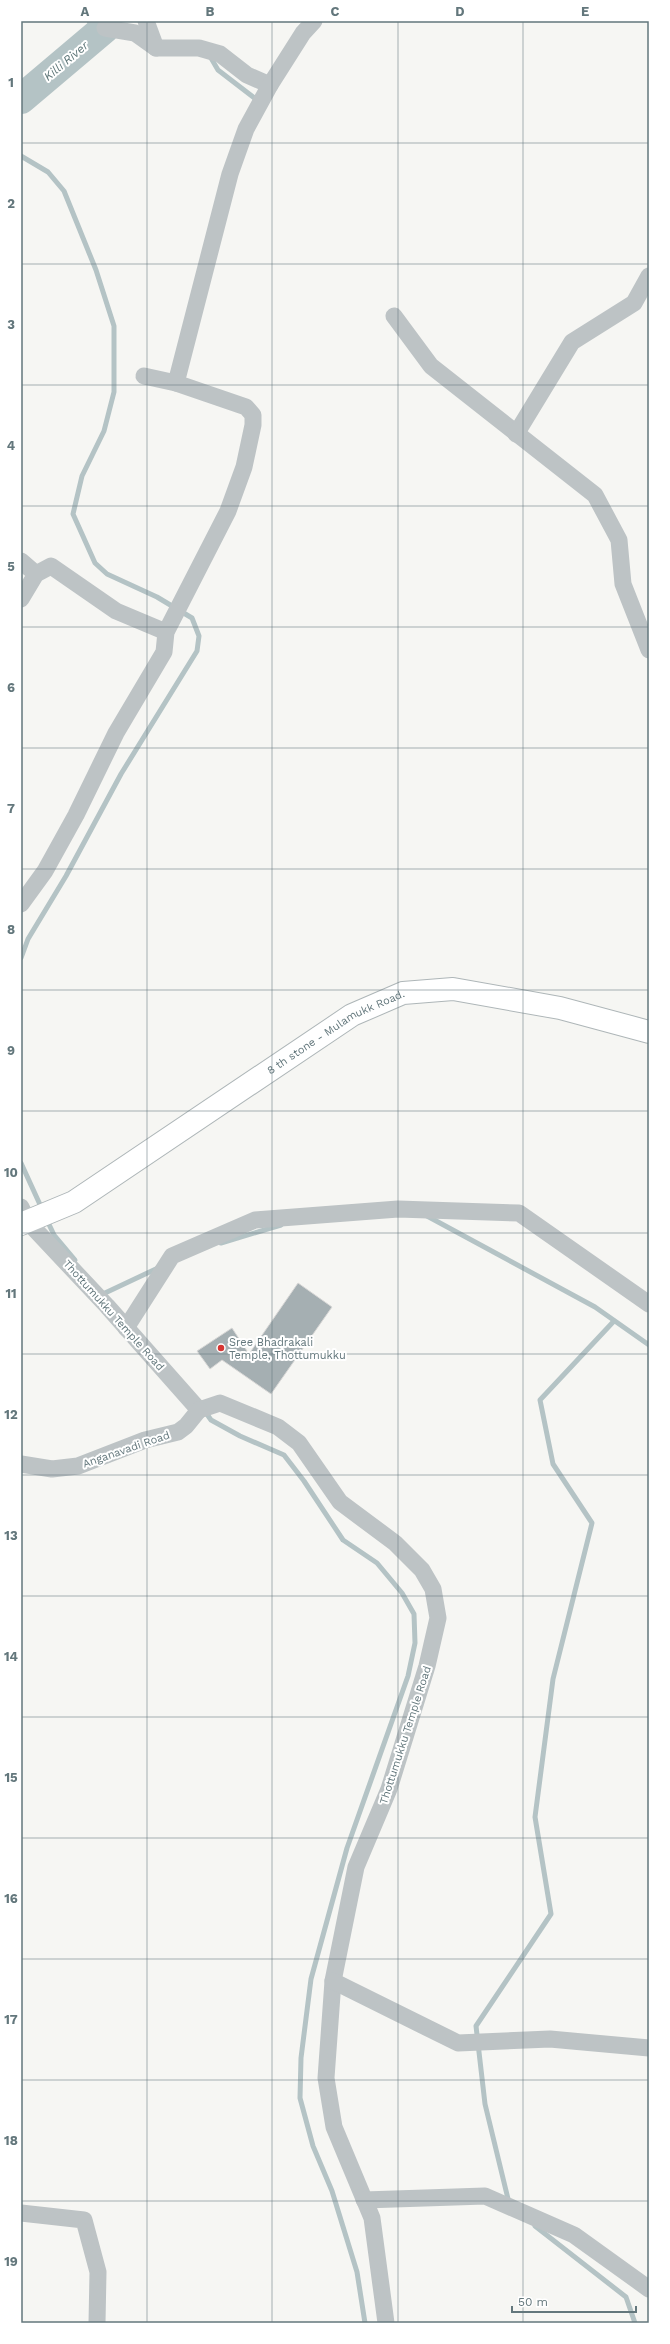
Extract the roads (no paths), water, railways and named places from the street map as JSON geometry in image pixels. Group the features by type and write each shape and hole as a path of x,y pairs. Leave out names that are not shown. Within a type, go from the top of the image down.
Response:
{"main road":[{"name":"8 th stone - Mulamukk Road.","path":"26,1218 74,1202 352,1016 403,993 453,989 560,1008 649,1032"}],"street":[{"path":"146,21 156,48"},
{"path":"176,383 230,174 246,129 270,85 303,33 314,21"},
{"path":"105,28 135,34 156,48 199,48 220,54 248,75 270,85"},
{"path":"516,434 572,342 634,303 649,276"},
{"path":"394,316 431,366 595,495 619,540 623,584 649,650"},
{"path":"21,904 45,871 76,815 116,733 164,652 172,620 228,511 244,467 254,425 253,416 246,407 176,383 144,376"},
{"path":"21,561 36,574"},
{"path":"21,599 36,574 51,566 116,611 172,620"},
{"path":"126,1327 172,1256 255,1220 398,1209 519,1214 649,1304"},
{"name":"Thottumukku Temple Road","path":"26,1218 126,1327 199,1410 220,1403 278,1427 299,1443 340,1502 395,1544 422,1570 433,1589 438,1618 428,1666 390,1789 356,1867 333,1981 326,2078 334,2127 372,2218 386,2323"},
{"name":"Anganavadi Road","path":"21,1464 52,1469 78,1466 146,1440 178,1432 186,1426 199,1410"},
{"path":"333,1981 458,2043 550,2039 649,2048"},
{"path":"364,2200 485,2196 574,2235 649,2289"},
{"path":"21,2213 84,2220 98,2272 97,2323"}],"waterway":[{"name":"Killi River","path":"21,99 105,28 102,21"},
{"path":"211,58 218,70 257,100"},
{"path":"21,156 48,172 64,191 96,270 114,326 114,392 104,431 82,476 73,514 95,563 107,574 157,597 192,618 199,636 197,651 121,774 66,876 28,939 21,958"},
{"path":"21,1163 42,1209"},
{"path":"427,1216 595,1307 649,1345"},
{"path":"46,1218 54,1235 75,1260"},
{"path":"221,1243 281,1225"},
{"path":"105,1293 158,1268"},
{"path":"509,2203 485,2104 476,2026 551,1914 535,1817 553,1679 592,1523 553,1464 540,1400 614,1321"},
{"path":"204,1410 211,1420 240,1436 284,1455 304,1481 343,1540 377,1563 402,1593 414,1614 415,1643 408,1676 347,1848 311,1979 301,2058 300,2098 313,2146 332,2191 357,2272 365,2323"},
{"path":"535,2226 626,2297 635,2323"}],"place":[{"name":"Sree Bhadrakali Temple, Thottumukku","path":"221,1348"}]}
